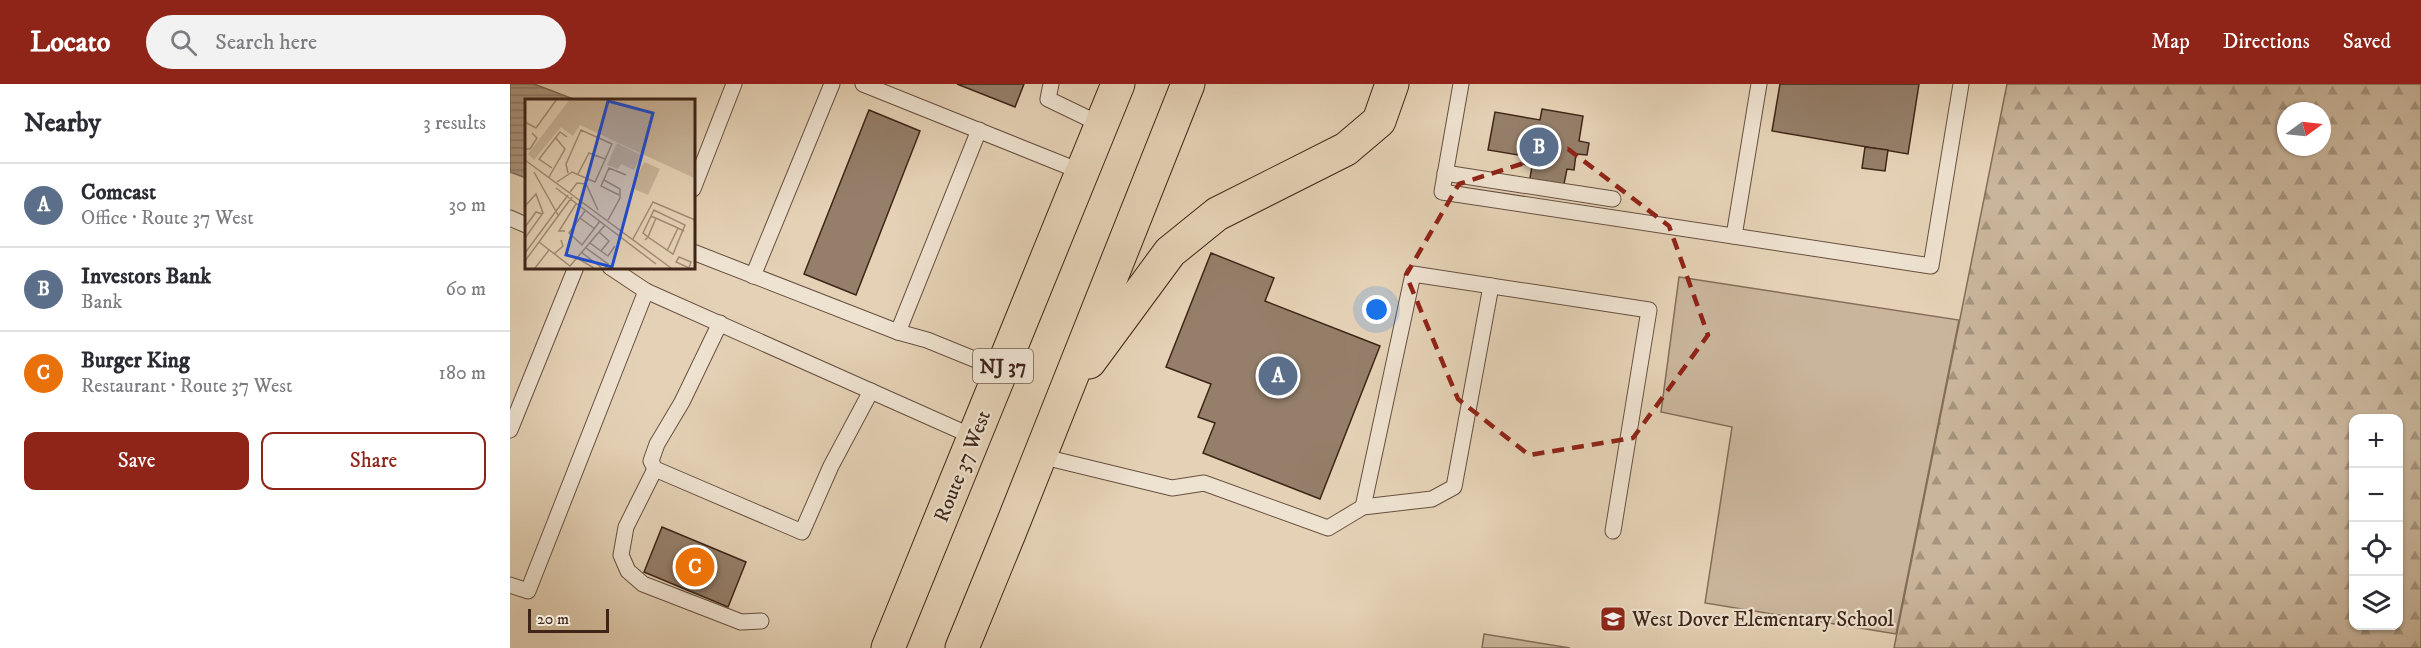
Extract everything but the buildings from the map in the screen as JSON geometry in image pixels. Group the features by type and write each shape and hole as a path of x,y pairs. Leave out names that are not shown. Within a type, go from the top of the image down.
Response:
{"highway":[{"name":"Route 37 West","path":"888,648 1118,84"},
{"path":"962,648 1188,84"},
{"path":"1060,401 1170,252 1217,214 1346,149 1379,121 1392,84"}],"lane":[{"path":"694,186 734,84"},
{"path":"753,276 832,84"},
{"path":"863,84 1082,172"},
{"path":"1051,84 1048,99 1101,125"},
{"path":"1461,84 1442,192 1931,266 1961,84"},
{"path":"1734,236 1759,84"},
{"path":"898,332 980,130"},
{"path":"1445,173 1612,199"},
{"path":"510,218 525,225"},
{"path":"694,252 1001,370"},
{"path":"510,430 576,268"},
{"path":"612,268 646,291 974,437"},
{"path":"1363,507 1413,274 1650,310 1613,531"},
{"path":"1040,456 1172,488 1204,483 1328,528 1363,507 1432,499 1454,487 1491,286"},
{"path":"510,585 528,591 646,291"},
{"path":"720,323 682,402 657,444 651,462 655,469 802,532 831,466 871,391"},
{"path":"655,469 626,527 621,555 628,571 643,584 741,622 761,621"}],"highlighted area":[{"path":"1568,149 1669,226 1708,335 1633,438 1529,455 1458,399 1406,275 1459,184"}],"green space":[{"path":"2007,84 2421,84 2421,648 1894,648"},
{"path":"1679,277 1959,320 1896,634 1705,603 1732,427 1661,412"},
{"path":"1484,634 1570,648 1482,648"}],"shaded area":[{"path":"510,84 534,84 573,99 525,99 525,178 510,172"}],"place":[{"name":"Investors Bank","path":"1539,147"},
{"name":"Comcast","path":"1278,376"},
{"name":"Burger King","path":"695,567"},
{"name":"West Dover Elementary School","path":"1613,619"}]}
